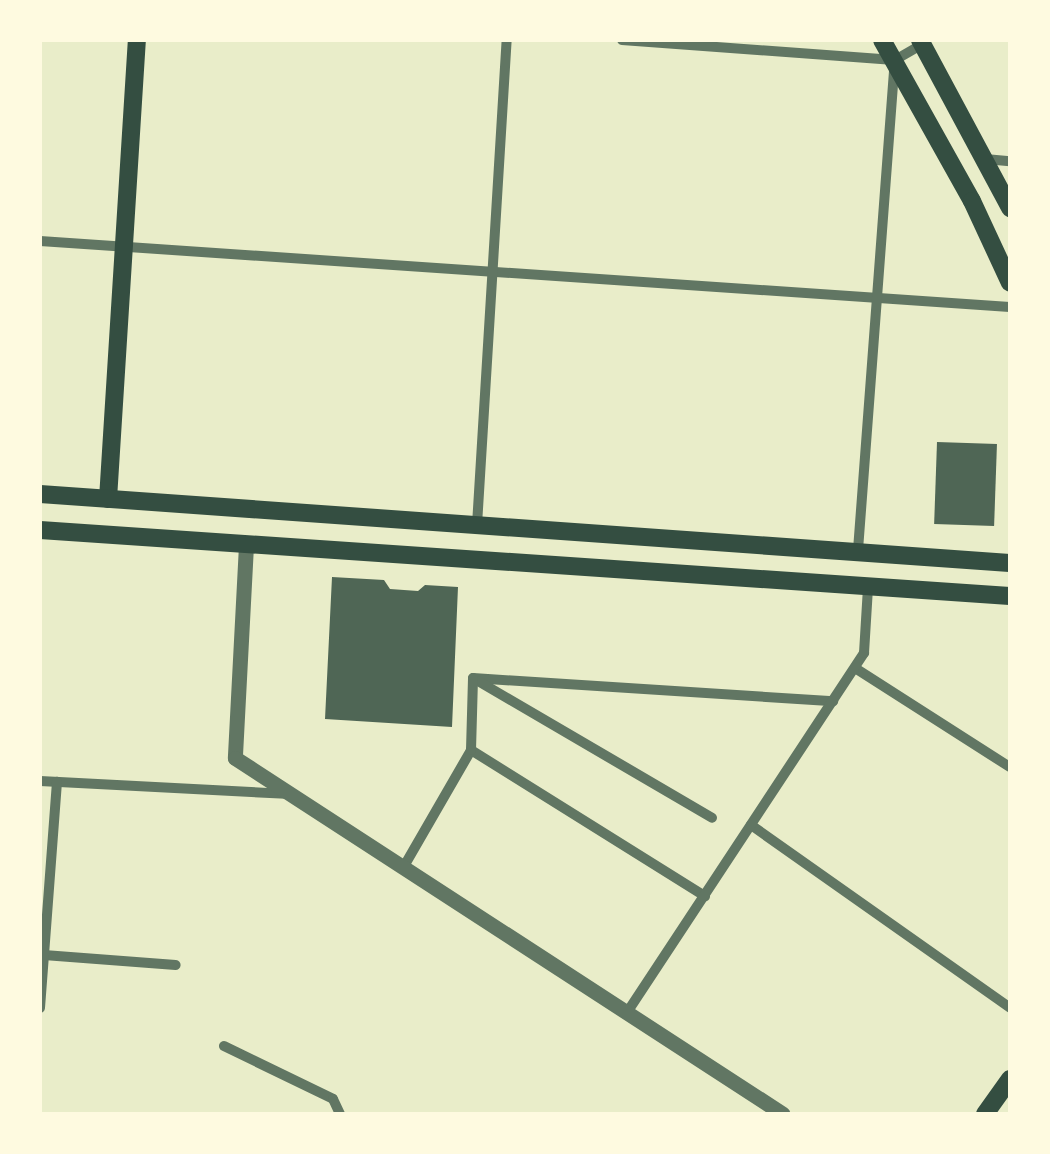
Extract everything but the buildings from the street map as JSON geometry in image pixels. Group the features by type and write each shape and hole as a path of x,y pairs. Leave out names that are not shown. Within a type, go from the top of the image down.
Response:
{"main road":[{"path":"108,499 137,40"},
{"path":"882,40 972,201 1010,283"},
{"path":"921,42 1010,208"},
{"path":"40,494 1010,563"},
{"path":"40,530 1010,596"},
{"path":"575,532 575,566"},
{"path":"985,1114 1010,1079"}],"street":[{"path":"476,525 507,40"},
{"path":"622,40 895,60 921,42"},
{"path":"858,550 895,60"},
{"path":"985,159 1010,162"},
{"path":"40,241 1010,308"},
{"path":"246,544 235,758 783,1114"},
{"path":"628,1010 864,653 868,587"},
{"path":"854,668 1010,767"},
{"path":"473,678 833,701"},
{"path":"403,868 471,750 473,678"},
{"path":"473,678 712,818"},
{"path":"471,750 705,896"},
{"path":"40,781 292,794"},
{"path":"40,1008 57,782"},
{"path":"751,825 1010,1008"},
{"path":"44,956 176,965"},
{"path":"224,1046 333,1100 340,1114"}]}
